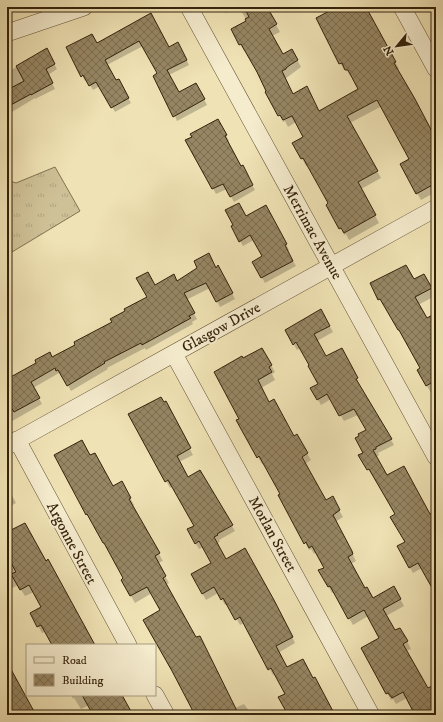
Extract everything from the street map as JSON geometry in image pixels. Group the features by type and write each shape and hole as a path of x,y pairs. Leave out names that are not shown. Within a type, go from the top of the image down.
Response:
{"street":[{"path":"7,33 84,7"},
{"name":"Merrimac Avenue","path":"189,7 436,457"},
{"path":"402,7 436,68"},
{"name":"Glasgow Drive","path":"12,443 436,208"},
{"name":"Morlan Street","path":"174,354 371,715"},
{"name":"Argonne Street","path":"12,443 127,644"},
{"path":"156,696 166,715"}],"green space":[{"path":"55,167 80,211 7,255 7,180 16,183"}],"building":[{"path":"244,7 267,7 277,24 269,29 283,54 292,49 298,60 282,71 293,94 307,86 319,111 358,89 348,70 345,70 342,63 339,64 316,18 337,7 366,7 396,62 394,63 436,139 436,183 416,194 400,164 409,159 377,100 347,116 378,171 358,182 376,215 344,233 341,228 339,229 326,205 328,203 303,158 301,159 292,143 303,137 292,116 283,120 280,115 278,116 265,92 266,91 257,72 241,44 239,45 231,29 246,21 245,19 249,17"},
{"path":"151,13 169,47 178,42 187,60 167,70 179,92 196,83 205,99 173,117 153,76 157,73 139,41 105,60 116,80 119,79 129,98 111,108 96,82 89,86 83,75 81,77 66,47 92,34 97,43"},
{"path":"47,48 55,64 46,69 53,83 7,107 7,90 24,81 16,66"},
{"path":"218,119 227,135 225,136 241,166 243,165 253,185 230,197 223,184 212,189 185,140 192,137 190,134"},
{"path":"239,203 246,216 266,205 287,244 285,245 293,261 261,278 252,262 262,256 250,235 239,242 231,226 233,225 225,210"},
{"path":"209,253 216,268 218,265 233,293 216,302 206,283 184,293 195,313 189,316 191,318 142,345 141,343 104,362 105,363 67,386 58,370 56,371 55,368 31,382 40,398 14,412 7,401 7,390 12,387 7,379 36,363 35,360 50,352 52,357 75,345 74,342 112,322 110,319 125,311 124,309 147,297 136,278 148,272 155,285 174,274 177,281 197,268 194,261"},
{"path":"406,265 414,279 424,274 432,288 415,297 427,318 436,313 436,380 426,386 417,370 420,368 380,299 378,300 370,283"},
{"path":"321,309 330,326 314,334 326,356 342,348 358,378 356,379 392,439 373,450 387,475 404,466 430,514 436,511 436,595 418,563 409,568 397,546 405,542 390,517 395,514 369,469 367,470 358,455 363,453 355,438 359,436 358,434 366,430 354,409 339,416 327,394 317,400 310,388 318,384 296,342 293,345 285,330"},
{"path":"262,348 272,365 269,367 272,372 258,380 269,402 274,399 294,436 297,434 308,453 302,457 326,500 333,496 340,510 333,515 352,551 353,554 348,557 365,588 367,587 373,598 394,586 401,599 383,609 395,630 400,628 408,641 403,644 428,688 436,684 436,715 415,715 403,692 392,698 388,693 386,694 361,648 379,638 364,610 348,619 330,586 328,587 318,570 324,568 312,546 309,548 306,542 304,544 278,495 280,494 259,456 257,458 236,420 239,419 214,372 242,356 243,358"},
{"path":"161,397 164,402 166,401 191,448 177,456 188,477 200,470 233,525 214,537 226,559 245,548 293,637 276,646 287,667 303,659 313,678 315,677 335,715 288,715 278,697 285,694 271,668 268,670 240,617 235,620 223,598 221,600 214,587 202,594 191,574 211,563 199,541 195,544 187,529 194,526 168,480 165,482 128,414"},
{"path":"82,440 90,455 95,453 113,486 122,481 131,498 129,499 160,553 155,556 166,576 163,578 196,637 200,636 239,715 195,715 143,620 160,610 147,587 130,596 121,580 123,578 87,514 86,515 54,455"},
{"path":"25,523 46,561 48,559 94,644 51,644 41,625 37,627 30,613 41,607 29,585 20,590 11,574 16,572 7,556 7,532"},
{"path":"7,662 36,715 11,715 7,708"},
{"path":"83,696 123,696 133,715 93,715"}]}
